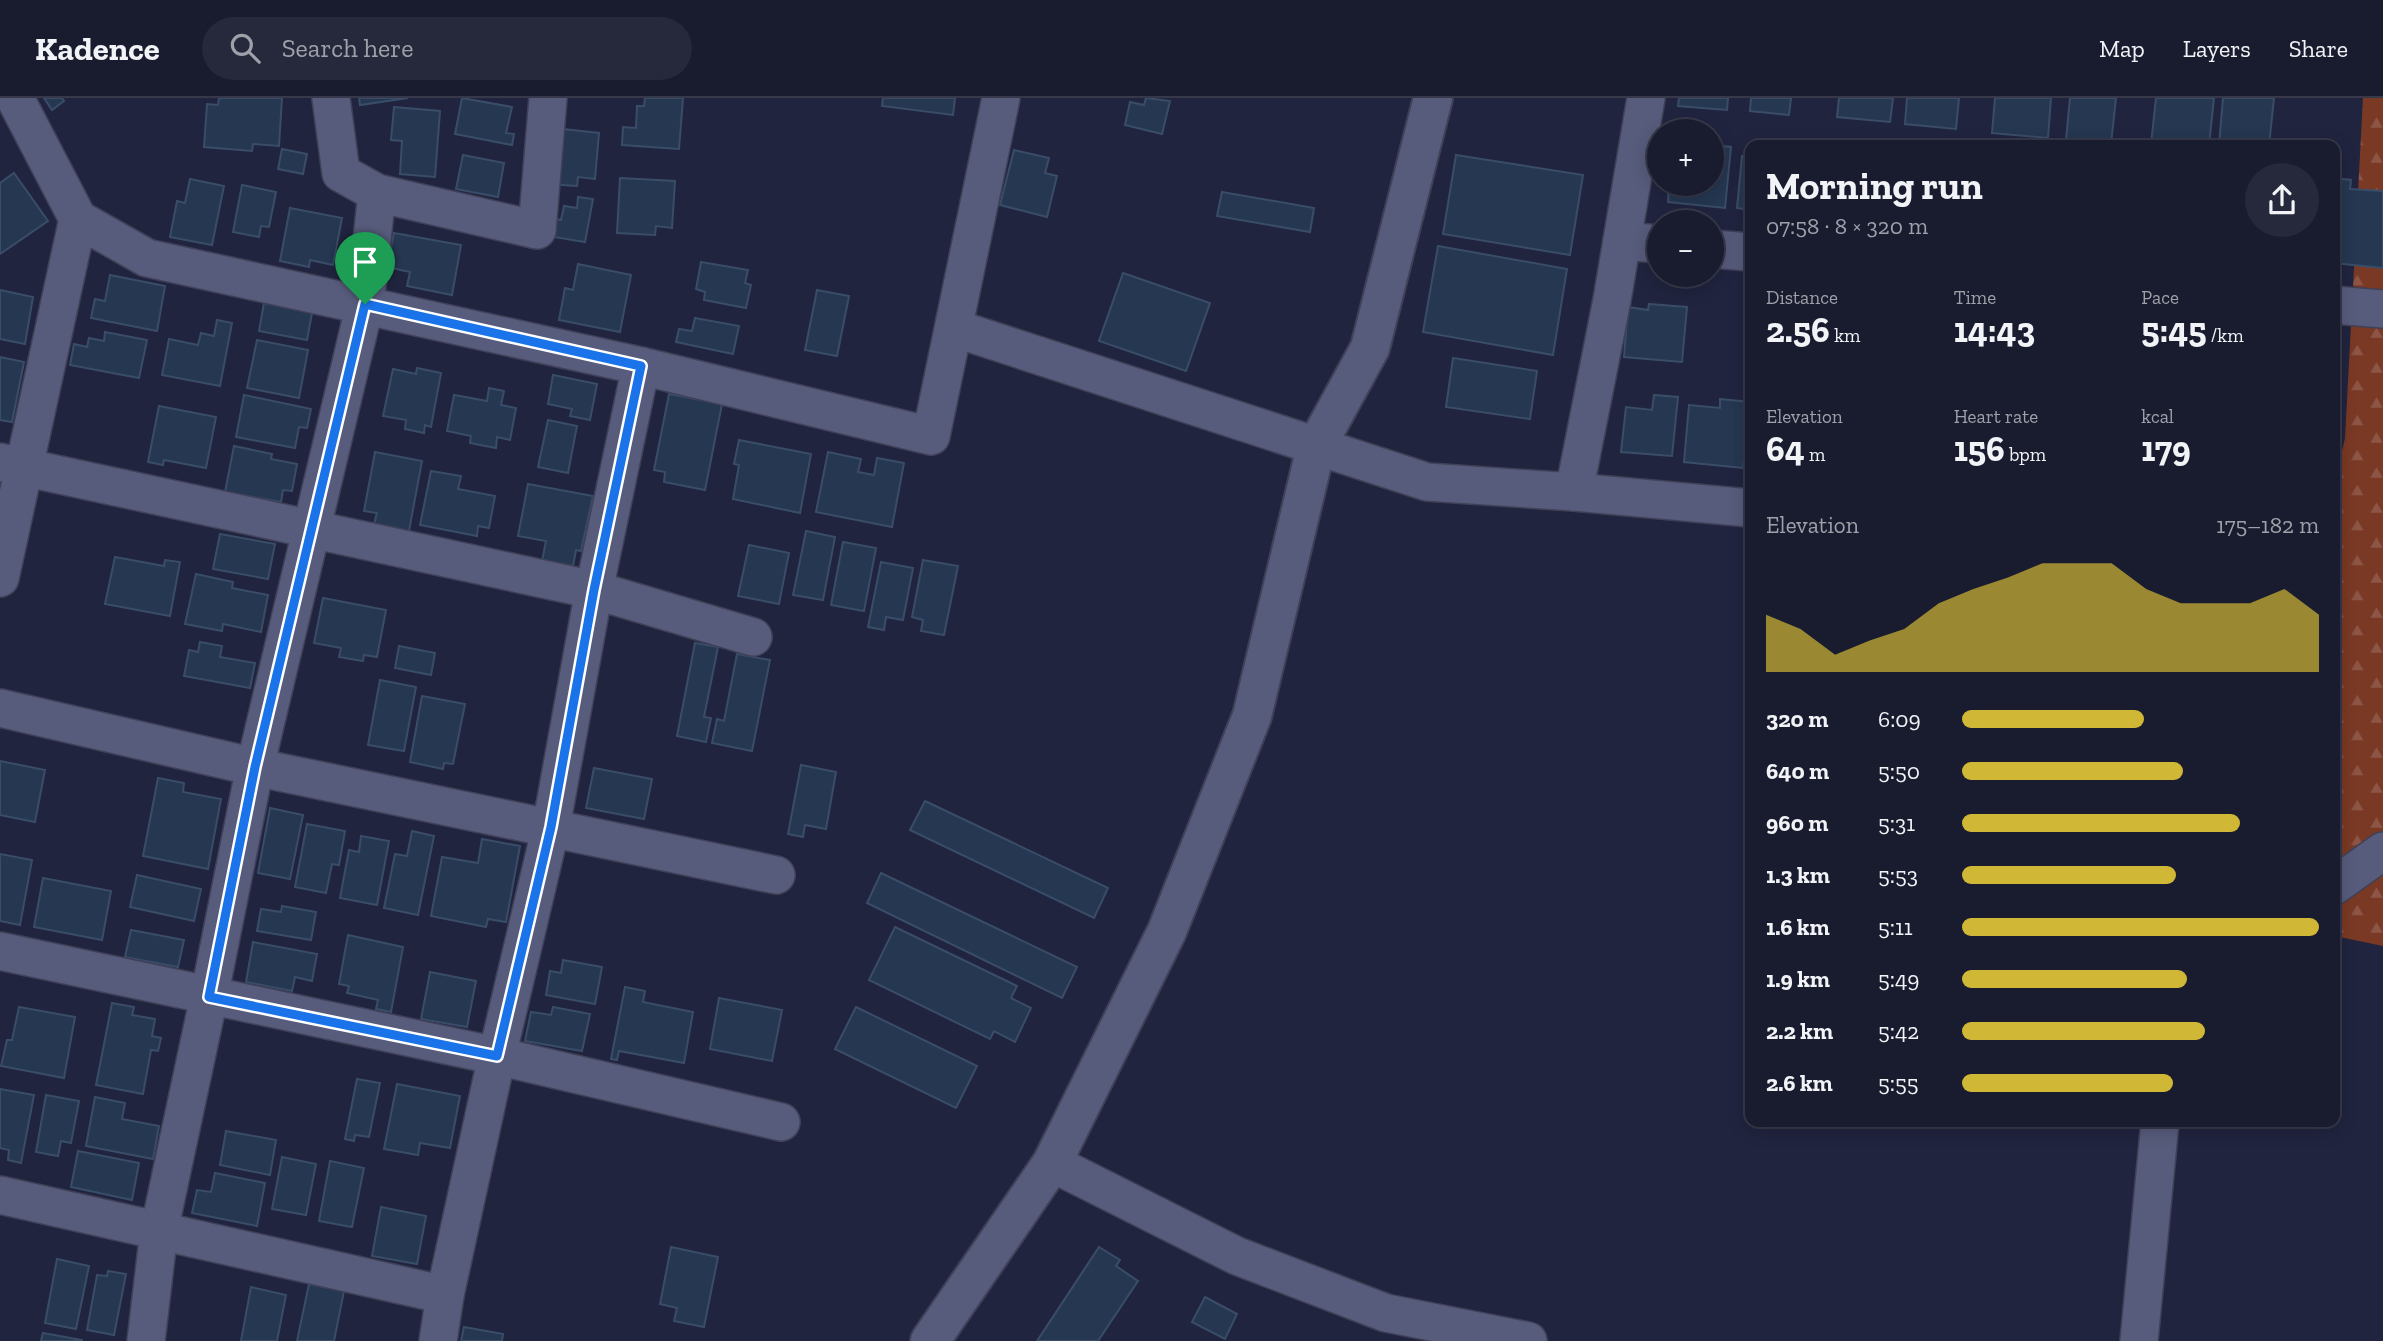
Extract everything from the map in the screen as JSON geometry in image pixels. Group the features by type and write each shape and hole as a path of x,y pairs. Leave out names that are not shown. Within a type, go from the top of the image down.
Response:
{"street":[{"path":"15,98 78,219 147,258 641,366 931,436 1000,98"},
{"path":"331,98 341,173 376,193 537,230 548,98"},
{"path":"930,1341 1052,1163 1167,931 1252,716 1316,447 1370,348 1433,98"},
{"path":"1574,492 1646,98"},
{"path":"146,1341 159,1231 255,767 365,304 376,193"},
{"path":"0,578 12,465 78,219"},
{"path":"1622,241 1647,243"},
{"path":"1724,250 1745,252"},
{"path":"2340,305 2383,309"},
{"path":"954,328 1427,482 1745,508"},
{"path":"438,1341 497,1056 551,827 594,590 641,366"},
{"path":"12,465 594,590 753,637"},
{"path":"0,708 255,767 776,875"},
{"path":"2340,882 2383,851"},
{"path":"0,951 497,1056 781,1122"},
{"path":"2139,1341 2160,1127"},
{"path":"1052,1163 1237,1256 1386,1313 1528,1341"},
{"path":"0,1195 446,1295"}],"green space":[{"path":"2363,98 2383,98 2383,946 2340,937 2340,460 2345,438"}],"building":[{"path":"44,98 62,98 64,101 52,110"},
{"path":"219,98 282,98 279,146 253,144 252,151 204,147 207,104 218,105"},
{"path":"359,98 408,98 360,105"},
{"path":"462,98 512,107 506,133 514,134 512,145 455,134"},
{"path":"645,98 683,98 679,149 622,145 623,127 636,128 637,106 644,106"},
{"path":"883,98 955,98 953,115 882,106"},
{"path":"1146,98 1170,101 1162,134 1125,125 1130,102 1144,105"},
{"path":"1679,98 1728,98 1727,110 1678,106"},
{"path":"1751,98 1791,98 1789,115 1750,111"},
{"path":"1839,98 1893,98 1890,122 1837,117"},
{"path":"1907,98 1959,98 1956,129 1905,124"},
{"path":"1995,98 2051,98 2048,138 1992,133"},
{"path":"2070,98 2116,98 2111,140 2066,140"},
{"path":"2156,98 2214,98 2210,140 2151,140"},
{"path":"2223,98 2274,98 2270,140 2219,140"},
{"path":"394,107 440,111 435,177 400,174 402,141 391,140"},
{"path":"554,128 599,133 595,179 578,177 577,186 547,184"},
{"path":"1724,146 1731,147 1725,208 1668,202 1668,196 1724,196"},
{"path":"282,149 307,154 303,174 278,169"},
{"path":"1014,150 1049,158 1045,173 1057,176 1047,217 1000,205"},
{"path":"463,155 504,163 498,197 456,189"},
{"path":"1456,155 1583,175 1570,255 1443,234"},
{"path":"1742,156 1745,156 1745,209 1737,208"},
{"path":"14,173 48,221 0,254 0,183"},
{"path":"620,178 675,181 672,228 656,226 655,235 617,233"},
{"path":"190,179 224,186 212,245 170,237 177,201 185,203"},
{"path":"2340,179 2351,180 2350,189 2383,191 2383,268 2340,264"},
{"path":"242,185 276,192 269,227 261,226 259,237 233,232"},
{"path":"1222,192 1314,208 1310,232 1217,216"},
{"path":"578,197 593,199 585,242 542,235 545,217 561,220 564,206 577,208"},
{"path":"290,208 342,218 333,265 310,260 309,267 280,261"},
{"path":"394,233 461,245 452,295 407,286 410,272 387,267"},
{"path":"1438,246 1567,269 1553,355 1423,332"},
{"path":"701,262 748,270 745,283 751,285 746,308 704,300 705,292 696,289"},
{"path":"578,264 631,275 620,332 559,320 565,288 573,290"},
{"path":"1123,273 1210,303 1186,371 1099,341"},
{"path":"110,275 165,286 157,331 91,318 95,299 105,301"},
{"path":"0,290 33,297 25,344 0,339"},
{"path":"817,290 849,296 837,356 805,350"},
{"path":"264,303 312,313 307,340 259,331"},
{"path":"1649,304 1687,307 1682,362 1624,357 1628,307 1648,310"},
{"path":"695,318 739,326 733,354 676,342 679,329 692,331"},
{"path":"217,320 232,323 220,386 162,375 169,339 198,345 201,333 214,336"},
{"path":"105,332 147,340 139,378 70,365 74,344 87,347 89,338 104,341"},
{"path":"257,340 308,350 299,398 247,388"},
{"path":"0,357 24,362 12,422 0,420"},
{"path":"1453,358 1537,371 1530,419 1446,407"},
{"path":"417,368 441,373 431,427 425,425 424,433 405,429 406,420 383,416 393,369 416,374"},
{"path":"553,375 597,384 590,420 570,416 572,409 548,404"},
{"path":"489,388 504,391 501,405 516,408 510,440 497,437 496,448 470,443 471,436 447,431 454,395 487,401"},
{"path":"669,394 722,404 705,490 664,482 665,472 654,470"},
{"path":"244,395 311,409 307,428 299,427 295,448 236,437"},
{"path":"1654,395 1678,397 1672,456 1621,452 1626,407 1652,410"},
{"path":"1720,399 1745,402 1743,468 1684,462 1689,405 1720,408"},
{"path":"159,406 216,417 206,468 164,460 163,465 148,462"},
{"path":"548,420 577,426 568,473 538,467"},
{"path":"739,440 811,454 800,513 733,499 739,465 734,464"},
{"path":"234,446 272,454 271,459 297,464 292,491 283,490 281,502 225,492"},
{"path":"375,452 422,461 409,531 374,524 377,513 364,511"},
{"path":"828,452 861,459 858,472 874,475 877,458 904,463 892,527 816,512"},
{"path":"431,471 461,476 458,489 495,496 489,528 478,526 477,536 420,525"},
{"path":"528,484 593,496 581,551 576,550 573,566 542,561 546,541 518,536"},
{"path":"806,531 835,537 823,600 793,595"},
{"path":"220,534 275,544 268,579 213,569"},
{"path":"843,542 876,548 864,611 831,605"},
{"path":"749,545 789,553 779,604 738,596"},
{"path":"115,557 164,566 165,560 180,562 170,616 105,604"},
{"path":"923,560 958,566 944,635 921,631 923,620 912,617"},
{"path":"881,562 913,568 903,620 886,617 884,630 868,627"},
{"path":"196,574 233,582 232,588 268,595 261,632 223,624 222,631 185,624"},
{"path":"323,598 386,610 377,657 364,655 363,661 339,657 341,648 314,643"},
{"path":"200,642 222,646 220,657 255,663 250,688 184,676 189,650 198,652"},
{"path":"695,643 718,647 704,717 711,718 706,742 677,736"},
{"path":"399,646 435,653 431,675 395,668"},
{"path":"737,654 770,660 752,751 712,743 717,719 724,721"},
{"path":"380,680 416,687 404,751 368,745"},
{"path":"422,696 465,704 453,764 444,763 443,769 410,762"},
{"path":"0,761 45,770 35,822 0,815"},
{"path":"801,765 836,772 826,829 805,825 803,837 788,834"},
{"path":"594,768 652,779 644,819 586,808"},
{"path":"158,778 184,783 183,792 221,799 208,869 143,856"},
{"path":"925,801 1108,888 1094,918 910,830"},
{"path":"270,808 303,815 290,879 258,873"},
{"path":"307,824 345,831 339,865 332,864 326,893 295,887"},
{"path":"412,831 434,836 418,915 384,908 395,854 407,856"},
{"path":"361,836 389,841 377,905 340,898 349,850 359,852"},
{"path":"482,839 520,846 506,922 488,919 486,927 431,916 442,857 478,863"},
{"path":"0,854 32,860 20,925 0,921"},
{"path":"881,873 1077,967 1062,998 867,903"},
{"path":"137,875 201,889 194,921 130,907"},
{"path":"43,878 111,891 102,940 34,927"},
{"path":"282,906 316,912 311,940 257,931 261,909 281,912"},
{"path":"895,927 1017,986 1011,998 1031,1008 1015,1042 994,1031 990,1039 869,980"},
{"path":"131,930 184,940 178,967 125,957"},
{"path":"348,935 403,947 391,1012 376,1009 378,1000 347,993 349,986 339,984"},
{"path":"253,942 317,954 312,981 295,977 292,991 246,982"},
{"path":"563,960 602,967 595,1004 546,995 550,971 561,973"},
{"path":"430,972 476,981 467,1027 421,1019"},
{"path":"625,987 645,991 643,1002 693,1012 684,1063 619,1051 617,1060 611,1059"},
{"path":"719,998 782,1010 772,1061 710,1049"},
{"path":"112,1003 134,1007 132,1015 155,1019 152,1036 161,1038 158,1051 151,1050 143,1094 96,1085"},
{"path":"19,1007 75,1017 64,1078 1,1066 7,1040 12,1040"},
{"path":"553,1007 590,1014 582,1051 525,1041 531,1012 551,1015"},
{"path":"856,1007 977,1066 956,1108 835,1049"},
{"path":"357,1079 380,1083 369,1137 355,1135 354,1141 345,1139"},
{"path":"397,1084 460,1096 450,1148 420,1143 418,1155 384,1149"},
{"path":"0,1089 34,1095 21,1163 8,1160 9,1150 0,1148"},
{"path":"46,1095 79,1101 71,1143 61,1141 58,1156 36,1152"},
{"path":"95,1097 125,1103 122,1119 159,1126 153,1159 86,1146"},
{"path":"226,1131 276,1140 270,1175 220,1165"},
{"path":"78,1151 139,1163 132,1200 71,1187"},
{"path":"282,1157 316,1164 306,1215 272,1209"},
{"path":"330,1161 364,1168 352,1227 319,1221"},
{"path":"215,1173 265,1183 257,1226 192,1213 197,1190 211,1192"},
{"path":"381,1207 426,1216 417,1264 372,1256"},
{"path":"671,1247 718,1257 704,1327 674,1321 677,1308 660,1304"},
{"path":"1099,1247 1120,1260 1116,1266 1138,1281 1098,1341 1037,1341"},
{"path":"57,1259 89,1266 76,1329 45,1323"},
{"path":"108,1271 126,1274 114,1335 87,1330 97,1275 107,1276"},
{"path":"309,1284 344,1291 334,1341 297,1341"},
{"path":"251,1287 286,1295 277,1341 241,1341"},
{"path":"1205,1297 1237,1314 1225,1339 1192,1322"},
{"path":"464,1327 503,1334 502,1341 461,1341"},
{"path":"43,1333 82,1340 82,1341 41,1341"}],"route":[{"path":"365,304 641,366 594,590 551,827 497,1056 209,997 255,767 365,304"}]}
